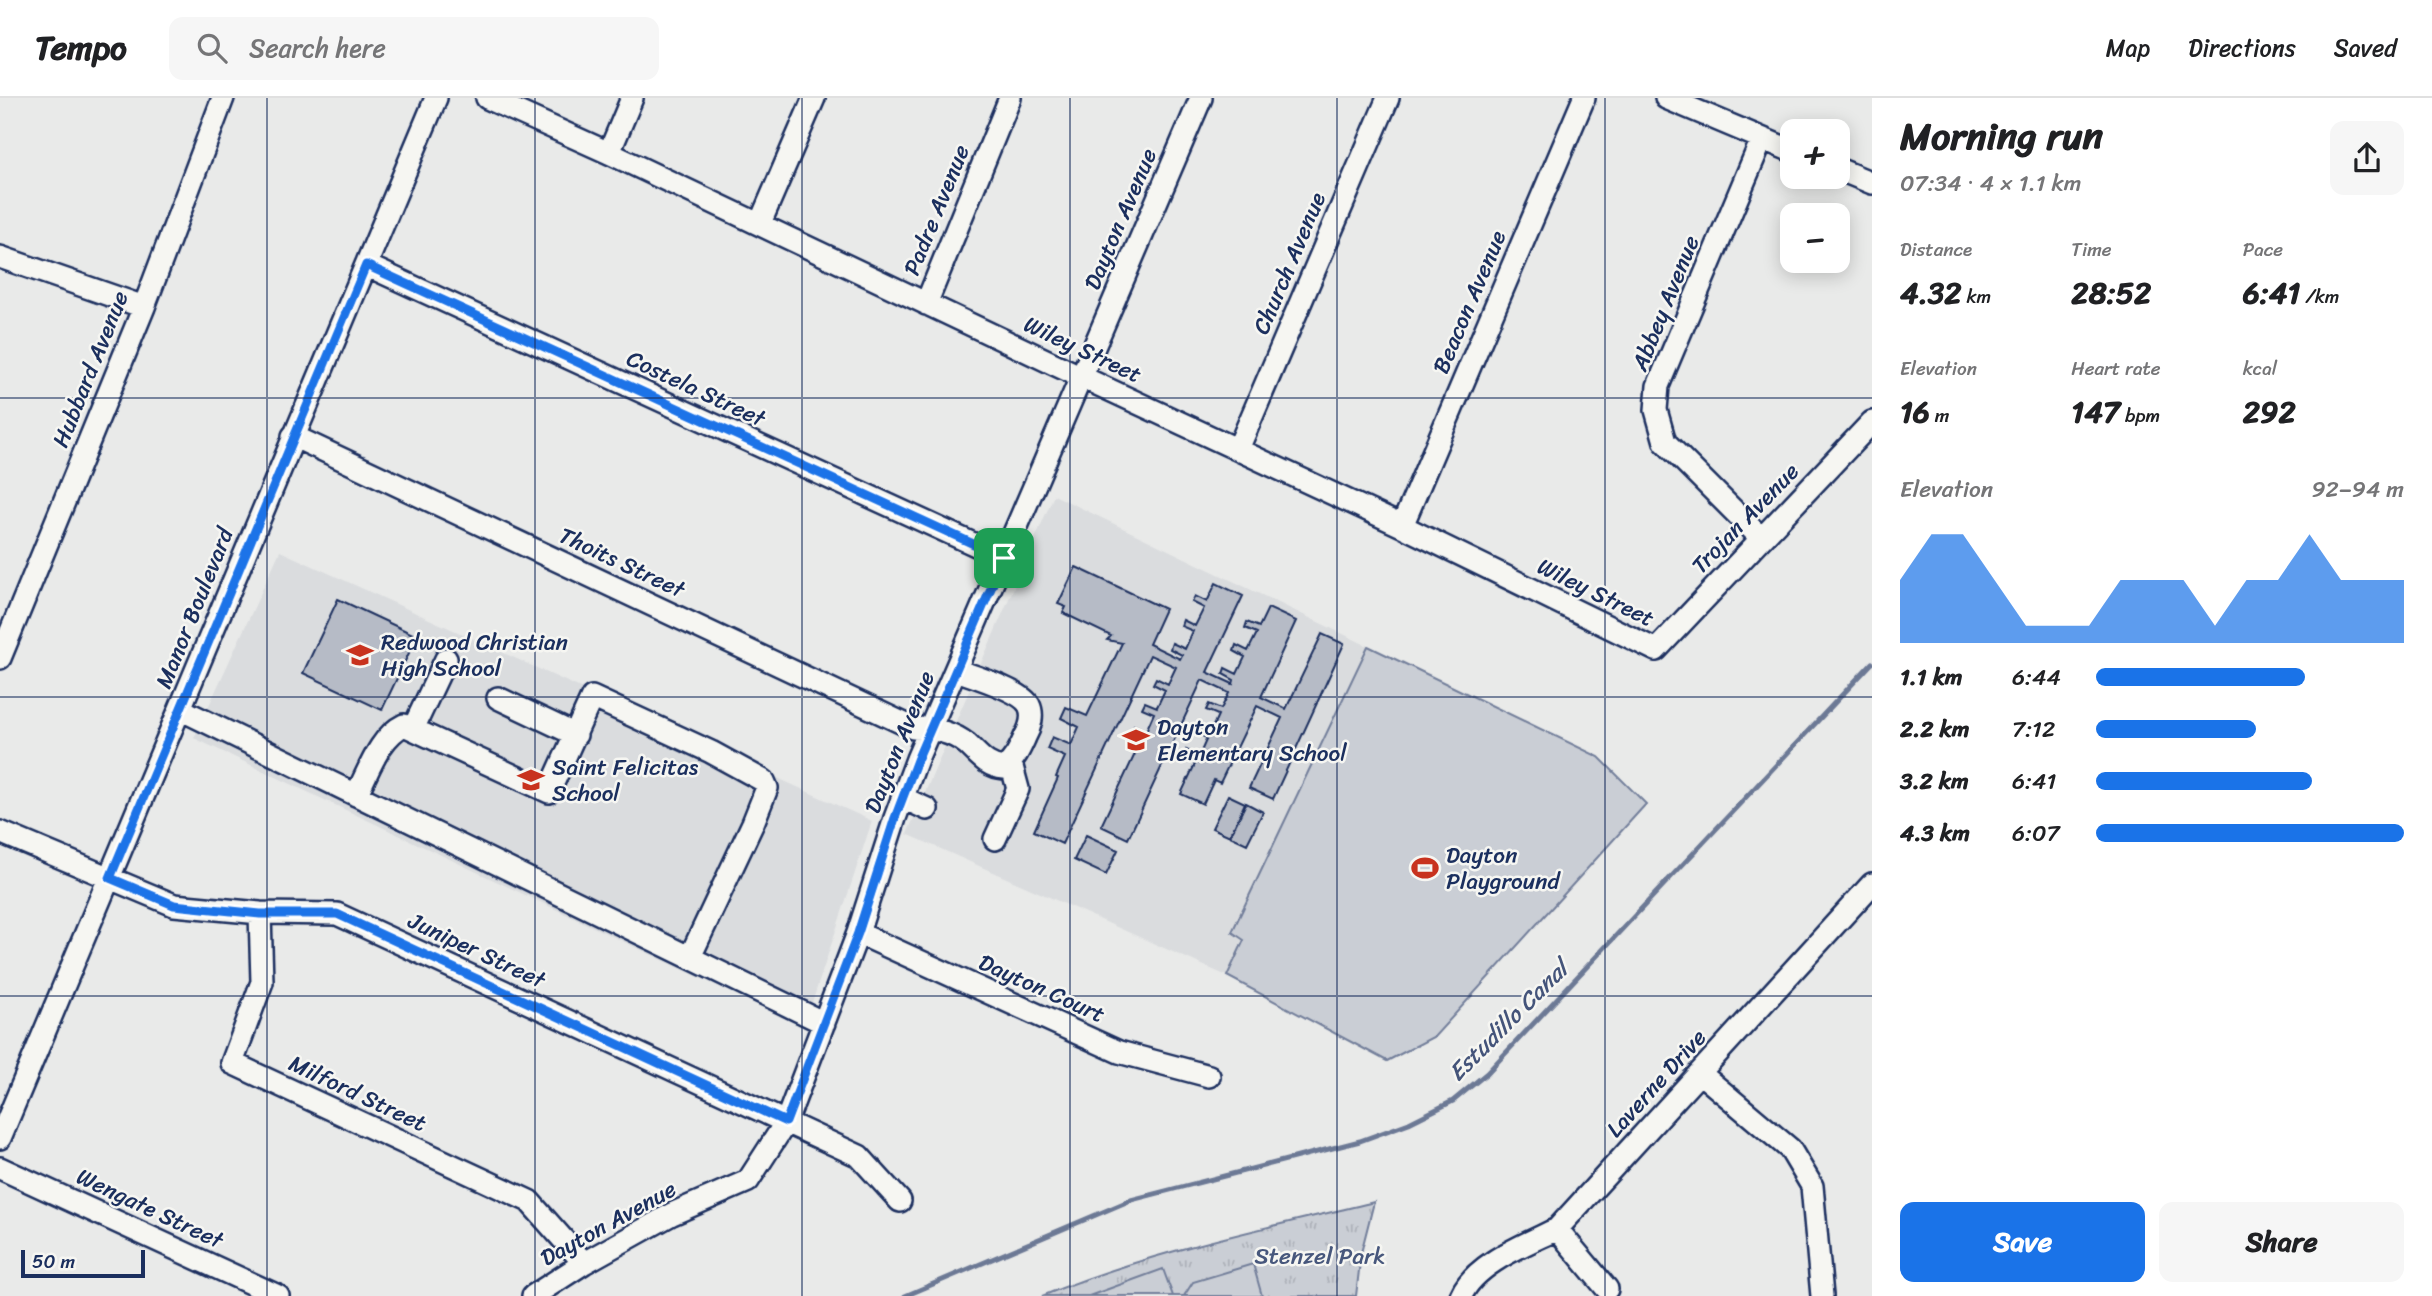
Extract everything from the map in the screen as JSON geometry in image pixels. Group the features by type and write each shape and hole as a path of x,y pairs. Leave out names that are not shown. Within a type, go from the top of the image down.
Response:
{"street":[{"name":"Hubbard Avenue","path":"0,658 144,307 223,98"},
{"name":"Manor Boulevard","path":"0,1138 436,98"},
{"name":"Wiley Street","path":"488,98 760,223 1081,377 1402,526 1656,650"},
{"path":"609,153 632,98"},
{"path":"760,223 814,98"},
{"name":"Padre Avenue","path":"926,303 1010,98"},
{"name":"Dayton Avenue","path":"533,1296 584,1262 672,1214 748,1181 786,1122 858,933 866,878 903,797 930,728 1200,98"},
{"name":"Church Avenue","path":"1238,449 1388,98"},
{"name":"Beacon Avenue","path":"1402,526 1584,98"},
{"path":"1666,98 1780,146"},
{"name":"Abbey Avenue","path":"1761,538 1665,442 1656,410 1658,386 1762,139"},
{"path":"1850,174 1872,183"},
{"path":"0,257 144,307"},
{"name":"Costela Street","path":"366,265 1004,558"},
{"name":"Trojan Avenue","path":"1656,650 1872,422"},
{"name":"Thoits Street","path":"293,436 913,728 930,728 966,743 981,759 997,767 1004,768 1011,764"},
{"path":"413,729 446,659"},
{"path":"956,670 1020,696 1029,706 1029,729 1011,764 1018,789 995,839"},
{"path":"356,795 385,740 395,730 404,726 550,792 592,696 711,751 764,781 767,788 690,957"},
{"path":"498,698 576,735"},
{"path":"180,709 824,1023"},
{"path":"903,797 927,809"},
{"name":"Juniper Street","path":"0,832 174,905 260,914 337,914 859,1156 900,1201"},
{"name":"Laverne Drive","path":"1461,1296 1464,1288 1490,1264 1557,1229 1872,884"},
{"name":"Milford Street","path":"260,914 262,982 232,1063 528,1201 584,1262"},
{"name":"Dayton Court","path":"858,933 1119,1052 1209,1076"},
{"path":"1700,1074 1790,1149 1812,1186 1822,1296"},
{"name":"Wengate Street","path":"0,1168 278,1296"},
{"path":"1557,1229 1607,1289"}],"shaded area":[{"name":"Dayton Elementary School","path":"1054,495 1368,646 1232,932 1244,939 1227,976 907,834"},
{"name":"Saint Felicitas School","path":"280,551 872,821 804,1027 194,738"}],"green space":[{"name":"Dayton Playground","path":"1368,646 1599,757 1646,804 1435,1036 1387,1061 1227,976 1244,940 1232,932"},
{"name":"Stenzel Park","path":"1374,1202 1361,1253 1356,1296 1042,1296 1082,1280 1164,1254"},
{"path":"1253,1264 1262,1296 1184,1296 1193,1282"},
{"path":"1163,1269 1173,1296 1089,1296"}],"building":[{"path":"1076,567 1165,609 1149,644 1180,659 1182,655 1170,649 1172,643 1185,649 1193,631 1181,626 1183,620 1195,626 1204,608 1192,602 1195,596 1207,602 1216,583 1243,596 1207,672 1233,684 1234,680 1223,674 1225,668 1237,674 1245,657 1234,651 1236,645 1248,651 1257,633 1245,628 1247,622 1259,627 1268,608 1296,621 1261,697 1286,709 1322,634 1344,644 1273,799 1249,788 1282,718 1257,706 1220,783 1214,780 1203,804 1181,794 1196,762 1184,756 1186,750 1199,756 1207,738 1195,733 1198,727 1210,733 1218,715 1206,710 1209,704 1221,709 1229,693 1202,680 1128,839 1101,826 1143,737 1131,731 1134,725 1146,731 1154,713 1142,708 1145,702 1157,707 1165,690 1153,684 1156,678 1168,684 1176,667 1150,655 1062,844 1034,831 1065,757 1047,749 1052,737 1071,745 1079,727 1061,718 1066,707 1087,716 1122,643 1107,640 1111,636 1063,613 1066,607 1058,604"},
{"name":"Redwood Christian High School","path":"338,599 417,636 382,710 303,673"},
{"path":"1228,795 1245,803 1230,836 1212,828"},
{"path":"1246,803 1263,812 1247,844 1230,836"},
{"path":"1086,835 1118,850 1106,875 1074,860"}],"waterway":[{"name":"Estudillo Canal","path":"905,1296 1131,1200 1360,1141 1409,1123 1453,1101 1487,1073 1872,663"}],"place":[{"name":"Redwood Christian High School","path":"360,655"},
{"name":"Dayton Elementary School","path":"1136,740"},
{"name":"Saint Felicitas School","path":"531,780"},
{"name":"Dayton Playground","path":"1425,868"}],"route":[{"path":"366,265 1004,558 917,760 895,818 858,933 786,1122 337,914 260,914 174,905 110,878 366,265"}]}
